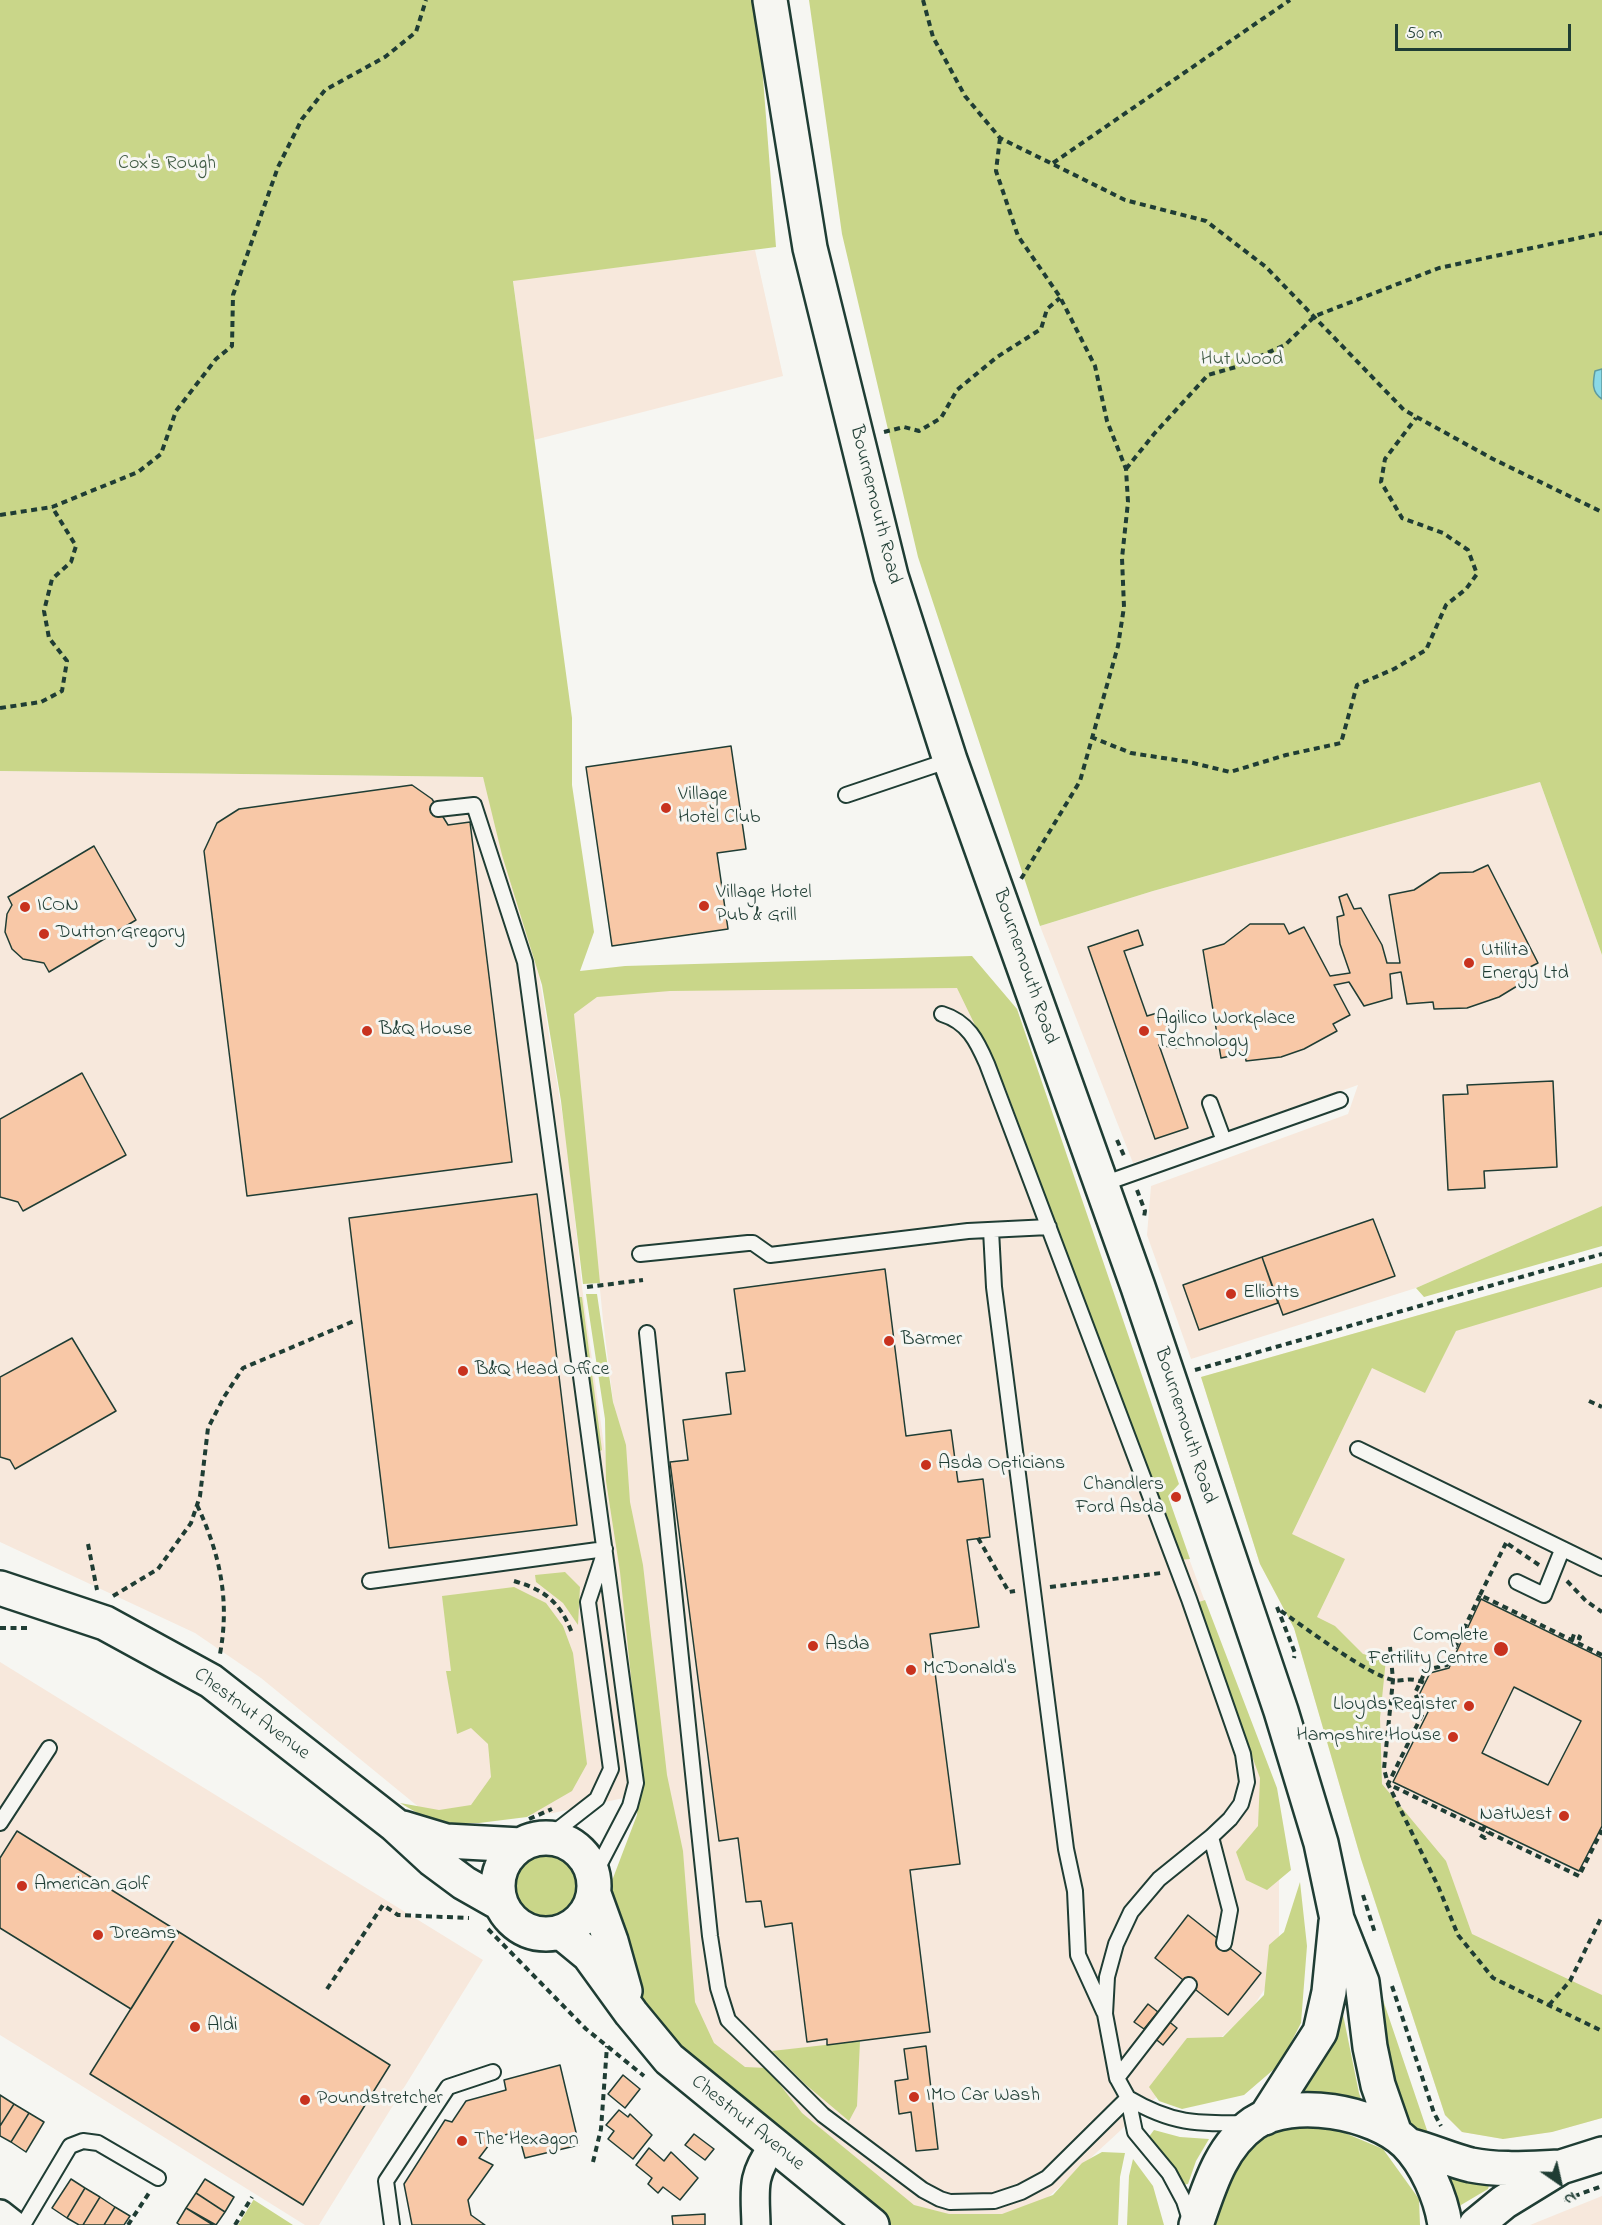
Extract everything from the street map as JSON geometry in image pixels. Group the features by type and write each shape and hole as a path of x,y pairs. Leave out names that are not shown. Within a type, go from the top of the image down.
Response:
{"street":[{"name":"Bournemouth Road","path":"770,0 810,248 891,576 950,760 1169,1379 1284,1722 1321,1843 1337,1918 1362,1982 1370,2047 1378,2085 1402,2140 1423,2166 1437,2194 1445,2225"},
{"name":"Chestnut Avenue","path":"16,1603 105,1623 211,1681 395,1825 456,1878 489,1917"},
{"name":"Chestnut Avenue","path":"395,1825 446,1841 538,1828"},
{"path":"538,1828 577,1849 588,1862 593,1885 582,1918 561,1932 546,1935 519,1926 508,1916 489,1917 498,1888 500,1871 508,1856 538,1828"},
{"name":"Chestnut Avenue","path":"593,1885 631,2013"},
{"name":"Bournemouth Road","path":"1194,2225 1218,2165 1232,2144 1259,2121 1320,2032 1329,1992 1337,1918"},
{"name":"Chestnut Avenue","path":"561,1932 589,1955 631,2013 669,2059 872,2225"},
{"path":"1259,2121 1318,2109 1343,2114 1402,2140 1470,2165 1496,2168 1562,2167"},
{"path":"756,2225 756,2175 758,2167 774,2146"},
{"path":"1476,2225 1504,2202 1562,2167 1602,2154"},
{"path":"0,2214 14,2225"}],"lane":[{"path":"846,795 950,760"},
{"path":"438,809 474,805 525,962 636,1783 630,1806 593,1885"},
{"path":"942,1014 964,1025 976,1040 1178,1568 1229,1706 1244,1763 1246,1782 1241,1804 1230,1820 1211,1837 1186,1854 1159,1879 1131,1912 1116,1944 1107,1977 1105,2014 1117,2078 1128,2098 1134,2132 1169,2173 1194,2225"},
{"path":"1100,1185 1340,1100"},
{"path":"1210,1103 1224,1141"},
{"path":"640,1254 748,1243 770,1255 991,1230 1049,1227"},
{"path":"991,1230 994,1287 1031,1590 1066,1849 1075,1891 1078,1955 1105,2014"},
{"path":"647,1333 710,1936 718,1988 728,2020 824,2115 923,2190 950,2202 994,2201 1021,2192 1047,2178 1128,2098"},
{"path":"1358,1449 1602,1568"},
{"path":"370,1581 605,1549"},
{"path":"538,1828 597,1798 610,1769 588,1602 605,1549"},
{"path":"1517,1582 1544,1595 1562,1550"},
{"path":"0,1823 49,1748"},
{"path":"1211,1837 1230,1911 1224,1943"},
{"path":"1117,2078 1189,1985"},
{"path":"392,2225 386,2181 448,2087 493,2072"},
{"path":"1128,2098 1155,2114 1181,2122 1259,2121"},
{"path":"23,2225 70,2146 83,2141 98,2143 158,2178"}],"path":[{"path":"0,515 52,507 138,472 161,454 176,411 216,359 232,346 233,295 278,167 302,119 325,90 385,57 416,32 426,0"},
{"path":"923,0 933,38 965,96 1000,138 1125,200 1206,221 1266,267 1404,410 1493,459 1602,512"},
{"path":"1053,163 1290,0"},
{"path":"1000,138 996,171 1018,236 1060,297 1095,366 1107,421 1126,470 1128,502 1122,558 1124,607 1118,646 1080,781 1018,884 1014,872"},
{"path":"1126,470 1154,434 1208,375 1236,367 1285,345 1315,316 1439,268 1602,233"},
{"path":"877,434 904,427 919,431 941,418 957,390 997,357 1041,328 1047,309 1060,297"},
{"path":"1091,737 1131,753 1230,771 1286,755 1341,744 1357,685 1394,669 1426,650 1446,605 1466,589 1478,574 1468,550 1443,533 1402,519 1381,482 1385,459 1416,418"},
{"path":"0,708 41,702 62,691 67,661 49,638 44,611 52,579 71,561 76,546 52,507"},
{"path":"1113,1135 1119,1143 1145,1211 1143,1221"},
{"path":"1169,1379 1602,1254"},
{"path":"602,1286 643,1280"},
{"path":"111,1600 113,1596 158,1569 190,1523 197,1505 208,1428 224,1396 243,1368 354,1321"},
{"path":"1589,1401 1602,1407"},
{"path":"197,1505 220,1562 225,1596 224,1630 211,1681"},
{"path":"978,1538 1009,1592 1162,1573 1178,1568"},
{"path":"1497,1539 1506,1543 1521,1556 1544,1568"},
{"path":"1388,1784 1423,1713 1415,1693 1423,1682 1426,1670 1447,1665 1506,1543"},
{"path":"88,1544 97,1593"},
{"path":"1560,1575 1574,1585 1586,1601 1602,1611"},
{"path":"512,1581 539,1588 558,1606 572,1630 574,1642"},
{"path":"1479,1595 1602,1655"},
{"path":"0,1628 16,1603"},
{"path":"1273,1603 1281,1611 1354,1660 1393,1680 1411,1678 1423,1682"},
{"path":"1281,1611 1295,1653 1294,1662"},
{"path":"1572,1640 1574,1634 1581,1637 1576,1645"},
{"path":"1390,1647 1393,1680 1384,1769 1388,1784 1438,1887 1458,1935 1492,1978 1602,2031"},
{"path":"1388,1784 1578,1876 1602,1830"},
{"path":"1485,1826 1480,1835 1485,1838 1488,1832"},
{"path":"1362,1893 1376,1937"},
{"path":"327,1989 383,1905 398,1915 489,1917"},
{"path":"470,1913 489,1917 586,2029 652,2081"},
{"path":"1549,2006 1570,1981 1602,1916"},
{"path":"1391,1980 1434,2113 1443,2129"},
{"path":"593,2162 601,2129 607,2046"},
{"path":"128,2225 158,2178"},
{"path":"235,2225 252,2197"}],"shaded area":[{"path":"755,250 783,376 534,440 513,280"},
{"path":"0,771 483,777 539,976 567,1142 582,1287 652,1792 553,1813 437,1822 261,1678 195,1633 0,1542"},
{"path":"1540,782 1602,955 1602,1206 1416,1288 1191,1359 1147,1235 1151,1186 1348,1114 1358,1085 1133,1163 1040,926 1153,891"},
{"path":"569,976 980,983 1076,1254 1279,1801 1279,1967 1251,2010 1018,2225 930,2225 712,2050 686,1990 603,1320"},
{"path":"1602,1263 1602,2118 1552,2132 1503,2139 1462,2132 1445,2115 1361,1859 1294,1628 1260,1564 1201,1377"},
{"path":"0,1662 483,1960 319,2225 305,2225 0,2035"},
{"path":"1602,2196 1602,2225 1530,2225"}],"green space":[{"name":"Cox's Rough","path":"0,0 757,0 776,247 513,281 572,718 572,785 594,932 580,971 625,966 972,956 1017,1009 1179,1484 1168,1496 1190,1559 1179,1560 1006,1089 957,988 670,991 597,997 574,1014 600,1283 583,1284 561,1101 542,985 502,855 483,777 0,771"},
{"name":"Hut Wood","path":"809,0 1602,0 1602,955 1540,782 1153,891 1040,926 918,557 842,234"},
{"path":"1602,1206 1602,1246 1424,1297 1416,1288"},
{"path":"1602,1263 1602,1287 1456,1331 1425,1393 1372,1368 1292,1534 1345,1559 1317,1617 1335,1626 1363,1654 1386,1659 1380,1718 1382,1784 1446,1861 1472,1934 1602,1995 1602,2118 1552,2132 1503,2139 1462,2132 1445,2115 1361,1859 1294,1628 1260,1564 1201,1377"},
{"path":"586,1294 597,1294 613,1402 626,1445 630,1502 643,1565 667,1775 683,1851 695,2002 714,2043 745,2067 767,2068 802,2113 914,2205 949,2214 1002,2214 1053,2195 1082,2163 1102,2152 1125,2153 1120,2177 1118,2225 885,2225 763,2128 658,2027 633,1982 610,1886 637,1815 640,1763 620,1572 606,1481 605,1419"},
{"path":"578,1297 582,1297 602,1450 598,1452"},
{"path":"565,1572 580,1587 578,1625 563,1603 536,1582 535,1575"},
{"path":"514,1587 546,1603 563,1626 573,1653 587,1764 572,1791 527,1817 479,1823 435,1823 400,1803 439,1810 471,1805 491,1777 488,1744 471,1728 457,1734 446,1671 451,1671 442,1596"},
{"path":"1205,1600 1277,1788 1291,1870 1267,1890 1246,1880 1236,1852 1258,1826 1260,1778 1196,1603"},
{"path":"545,1852 558,1855 570,1862 577,1874 580,1887 577,1900 570,1912 558,1919 545,1922 532,1919 520,1912 513,1900 510,1887 513,1874 520,1862 532,1855"},
{"path":"1335,1858 1430,2139 1401,2115"},
{"path":"1300,1882 1307,1946 1301,2023 1280,2064 1244,2095 1182,2109 1159,2101 1149,2087 1187,2038 1223,2037 1264,1995 1269,1945 1284,1932"},
{"path":"1338,1990 1359,2093 1364,2107 1293,2096"},
{"path":"860,2041 857,2106 849,2121 805,2084 772,2051"},
{"path":"1321,2123 1383,2149 1419,2199 1420,2225 1203,2225 1225,2165 1260,2132"},
{"path":"1154,2130 1180,2137 1209,2139 1196,2161 1188,2184 1182,2185 1148,2138"},
{"path":"1133,2159 1153,2186 1164,2225 1127,2225 1129,2176"},
{"path":"1441,2173 1466,2182 1490,2182 1488,2189 1461,2205 1452,2216"},
{"path":"254,2200 293,2225 238,2225"}],"water":[{"path":"1602,369 1602,399 1594,390 1593,383 1595,371"}],"building":[{"name":"Village Hotel Club","path":"731,746 746,849 717,853 728,929 612,946 586,767"},
{"path":"412,785 432,799 448,825 470,822 512,1162 247,1196 204,851 217,823 239,809"},
{"path":"94,846 136,920 49,972 44,963 23,959 12,949 5,932 7,914 12,905 8,897"},
{"name":"Utilita Energy Ltd","path":"1488,865 1538,963 1522,971 1527,980 1499,997 1467,1008 1434,1009 1433,1002 1407,1004 1401,972 1390,974 1392,998 1364,1006 1349,982 1334,985 1350,1015 1333,1024 1337,1031 1304,1049 1281,1057 1246,1061 1245,1053 1221,1058 1203,950 1224,944 1250,924 1284,924 1289,934 1304,927 1330,976 1350,973 1340,944 1337,917 1344,915 1339,897 1347,894 1354,909 1361,908 1382,945 1387,963 1400,963 1389,895 1414,890 1440,873 1473,872"},
{"name":"Agilico Workplace Technology","path":"1138,930 1143,945 1124,951 1147,1016 1164,1011 1176,1048 1159,1045 1188,1128 1155,1139 1088,947"},
{"path":"82,1073 126,1155 23,1211 18,1202 0,1197 0,1119"},
{"path":"1553,1081 1557,1167 1484,1171 1485,1188 1448,1190 1443,1095 1468,1094 1467,1085"},
{"name":"B&Q Head Office","path":"537,1194 577,1525 389,1548 349,1218"},
{"path":"1373,1219 1395,1276 1283,1315 1262,1257"},
{"name":"Elliotts","path":"1262,1257 1278,1303 1199,1330 1183,1285"},
{"name":"Asda","path":"885,1269 906,1436 951,1430 958,1482 983,1479 990,1537 967,1540 979,1627 930,1634 960,1864 910,1870 930,2032 827,2045 827,2039 807,2042 792,1923 765,1927 761,1901 746,1902 738,1838 719,1841 670,1462 688,1460 683,1420 731,1414 726,1373 745,1371 734,1289"},
{"path":"72,1338 116,1411 15,1469 10,1460 0,1457 0,1377"},
{"name":"Hampshire House","path":"1481,1599 1602,1658 1602,1826 1579,1871 1393,1782 1428,1712 1420,1693 1430,1673 1449,1668","holes":["1514,1687 1581,1721 1548,1785 1482,1753"]},
{"path":"17,1831 179,1932 131,2009 0,1928 0,1858"},
{"path":"1188,1915 1261,1973 1228,2015 1155,1958"},
{"path":"179,1932 390,2065 303,2205 90,2074"},
{"path":"1148,2004 1158,2012 1144,2029 1134,2022"},
{"path":"1167,2020 1177,2028 1163,2045 1153,2037"},
{"name":"IMO Car Wash","path":"926,2046 938,2149 916,2151 911,2112 899,2114 895,2081 908,2079 904,2049"},
{"name":"The Hexagon","path":"560,2065 579,2145 525,2158 518,2132 495,2137 479,2158 493,2165 468,2200 471,2215 485,2225 412,2225 404,2184 445,2120 452,2122 466,2101 506,2090 504,2080"},
{"path":"623,2075 640,2089 625,2108 608,2094"},
{"path":"0,2095 14,2104 0,2126"},
{"path":"14,2104 29,2113 11,2142 0,2136 0,2126"},
{"path":"619,2110 628,2117 630,2114 652,2135 633,2159 608,2139 614,2131 606,2125"},
{"path":"29,2113 44,2122 26,2152 11,2142"},
{"path":"694,2134 714,2149 705,2160 685,2145"},
{"path":"649,2148 664,2161 671,2152 698,2178 680,2200 663,2187 658,2193 648,2184 652,2178 636,2165"},
{"path":"71,2179 85,2188 67,2218 52,2208"},
{"path":"205,2179 234,2197 225,2212 196,2193"},
{"path":"85,2188 100,2197 83,2225 79,2225 67,2218"},
{"path":"196,2193 225,2212 216,2225 186,2208"},
{"path":"100,2197 115,2207 104,2225 83,2225"},
{"path":"115,2207 130,2216 124,2225 104,2225"},
{"path":"186,2208 213,2225 180,2225 177,2223"},
{"path":"705,2214 705,2225 673,2225 672,2216"}],"place":[{"name":"Village Hotel Club","path":"666,808"},
{"name":"Village Hotel Pub & Grill","path":"704,906"},
{"name":"ICON","path":"25,907"},
{"name":"Dutton Gregory","path":"44,934"},
{"name":"Utilita Energy Ltd","path":"1469,963"},
{"name":"B&Q House","path":"367,1031"},
{"name":"Agilico Workplace Technology","path":"1144,1031"},
{"name":"Elliotts","path":"1231,1294"},
{"name":"Barmer","path":"889,1341"},
{"name":"B&Q Head Office","path":"463,1371"},
{"name":"Asda Opticians","path":"926,1465"},
{"name":"Chandlers Ford Asda","path":"1176,1497"},
{"name":"Asda","path":"813,1646"},
{"name":"Complete Fertility Centre","path":"1501,1649"},
{"name":"McDonald's","path":"911,1670"},
{"name":"Lloyds Register","path":"1469,1706"},
{"name":"Hampshire House","path":"1453,1737"},
{"name":"NatWest","path":"1564,1816"},
{"name":"American Golf","path":"22,1886"},
{"name":"Dreams","path":"98,1935"},
{"name":"Aldi","path":"195,2027"},
{"name":"IMO Car Wash","path":"914,2097"},
{"name":"Poundstretcher","path":"305,2100"},
{"name":"The Hexagon","path":"462,2141"}]}
